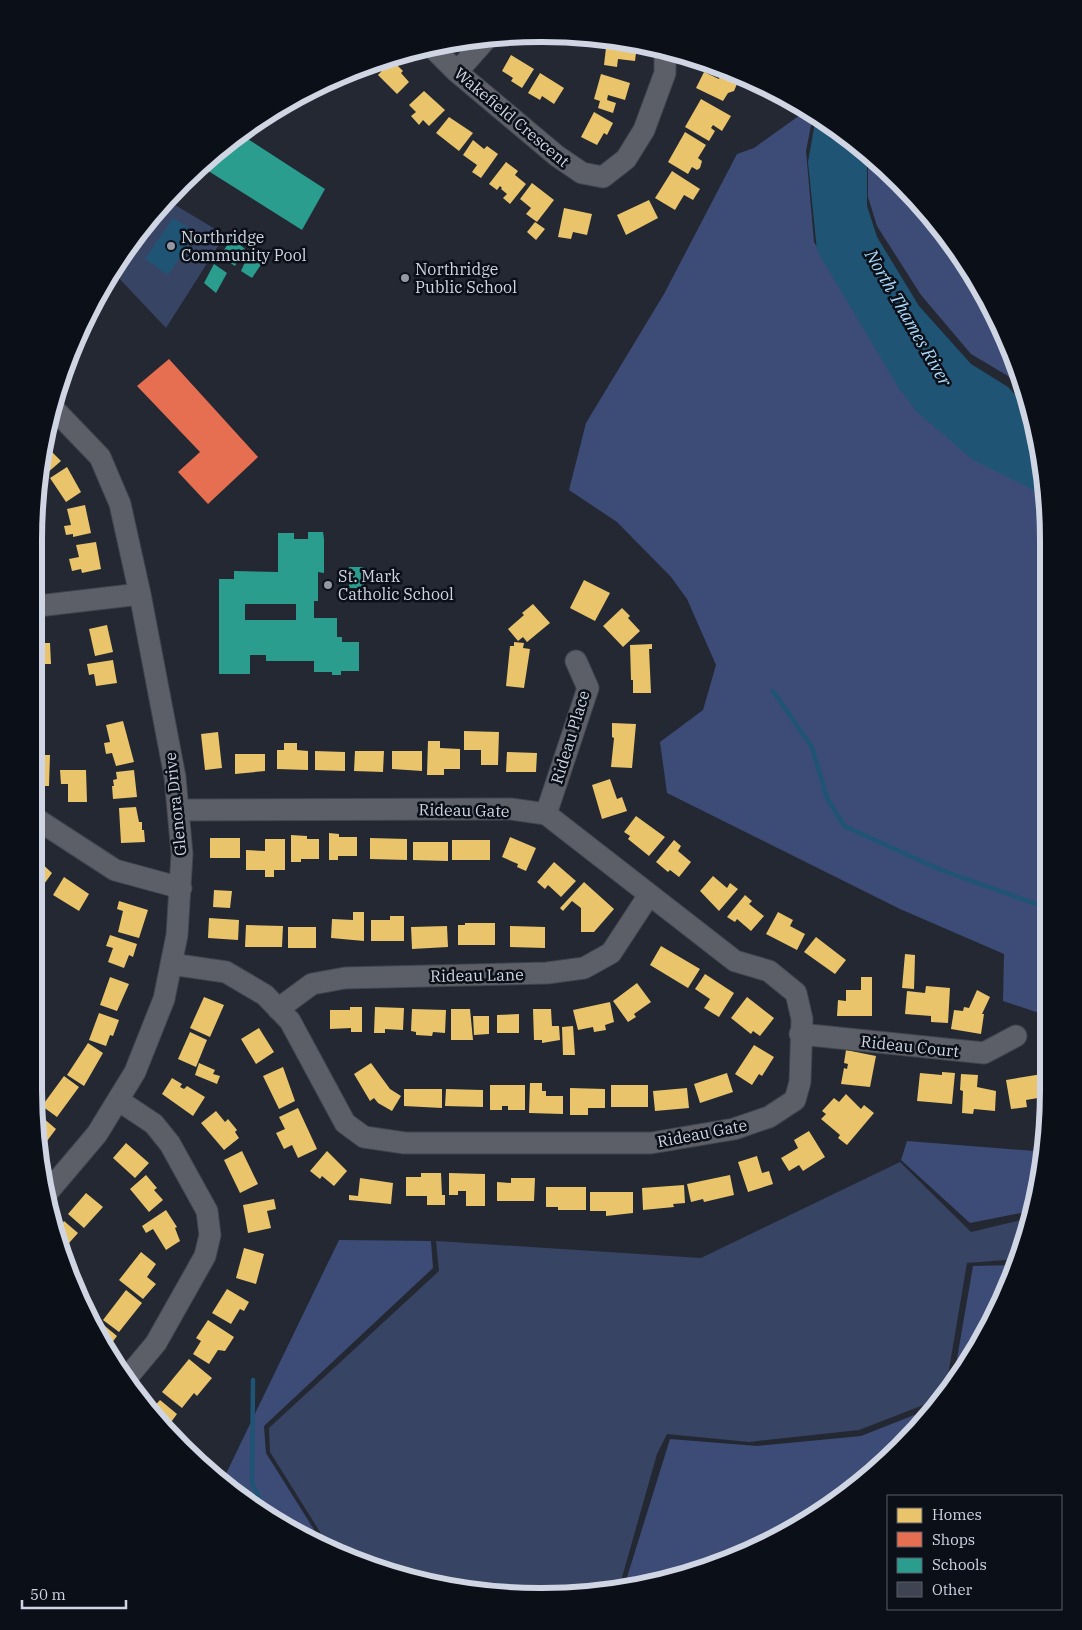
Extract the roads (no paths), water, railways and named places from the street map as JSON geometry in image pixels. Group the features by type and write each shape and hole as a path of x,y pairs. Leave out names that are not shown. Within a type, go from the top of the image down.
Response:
{"street":[{"path":"457,72 479,47"},
{"name":"Wakefield Crescent","path":"438,53 457,72 557,156 582,173 603,177 626,159 644,130 665,73 665,58"},
{"name":"Glenora Drive","path":"52,1187 97,1134 135,1072 164,999 177,935 182,854 175,777 140,594 120,504 100,457 59,414"},
{"path":"42,606 140,594"},
{"name":"Rideau Place","path":"546,814 588,688 576,662"},
{"name":"Rideau Gate","path":"171,964 226,972 265,995 290,1021 345,1123 364,1137 405,1143 651,1143 734,1129 769,1117 795,1100 800,1082 800,1034 802,1019 796,993 768,971 736,961 546,814 511,809 178,810"},
{"path":"42,823 115,870 181,888"},
{"name":"Rideau Lane","path":"278,1009 312,984 346,978 547,973 584,968 611,953 650,895"},
{"name":"Rideau Court","path":"800,1034 984,1053 1016,1036"},
{"path":"118,1100 154,1124 170,1144 207,1212 210,1235 205,1256 156,1343 132,1372"}],"water":[{"name":"North Thames River","path":"815,125 867,164 867,206 877,237 919,306 971,364 1008,387 1019,399 1030,444 1036,492 973,460 918,413 900,390 817,251 808,162"},
{"name":"Northridge Community Pool","path":"173,218 196,233 168,275 145,259"}],"waterway":[{"path":"773,691 812,747 827,798 844,826 941,870 1040,905"},
{"path":"253,1380 252,1483 260,1500"}],"place":[{"name":"Northridge Community Pool","path":"171,246"},
{"name":"Northridge Public School","path":"405,278"},
{"name":"St. Mark Catholic School","path":"328,585"}]}
